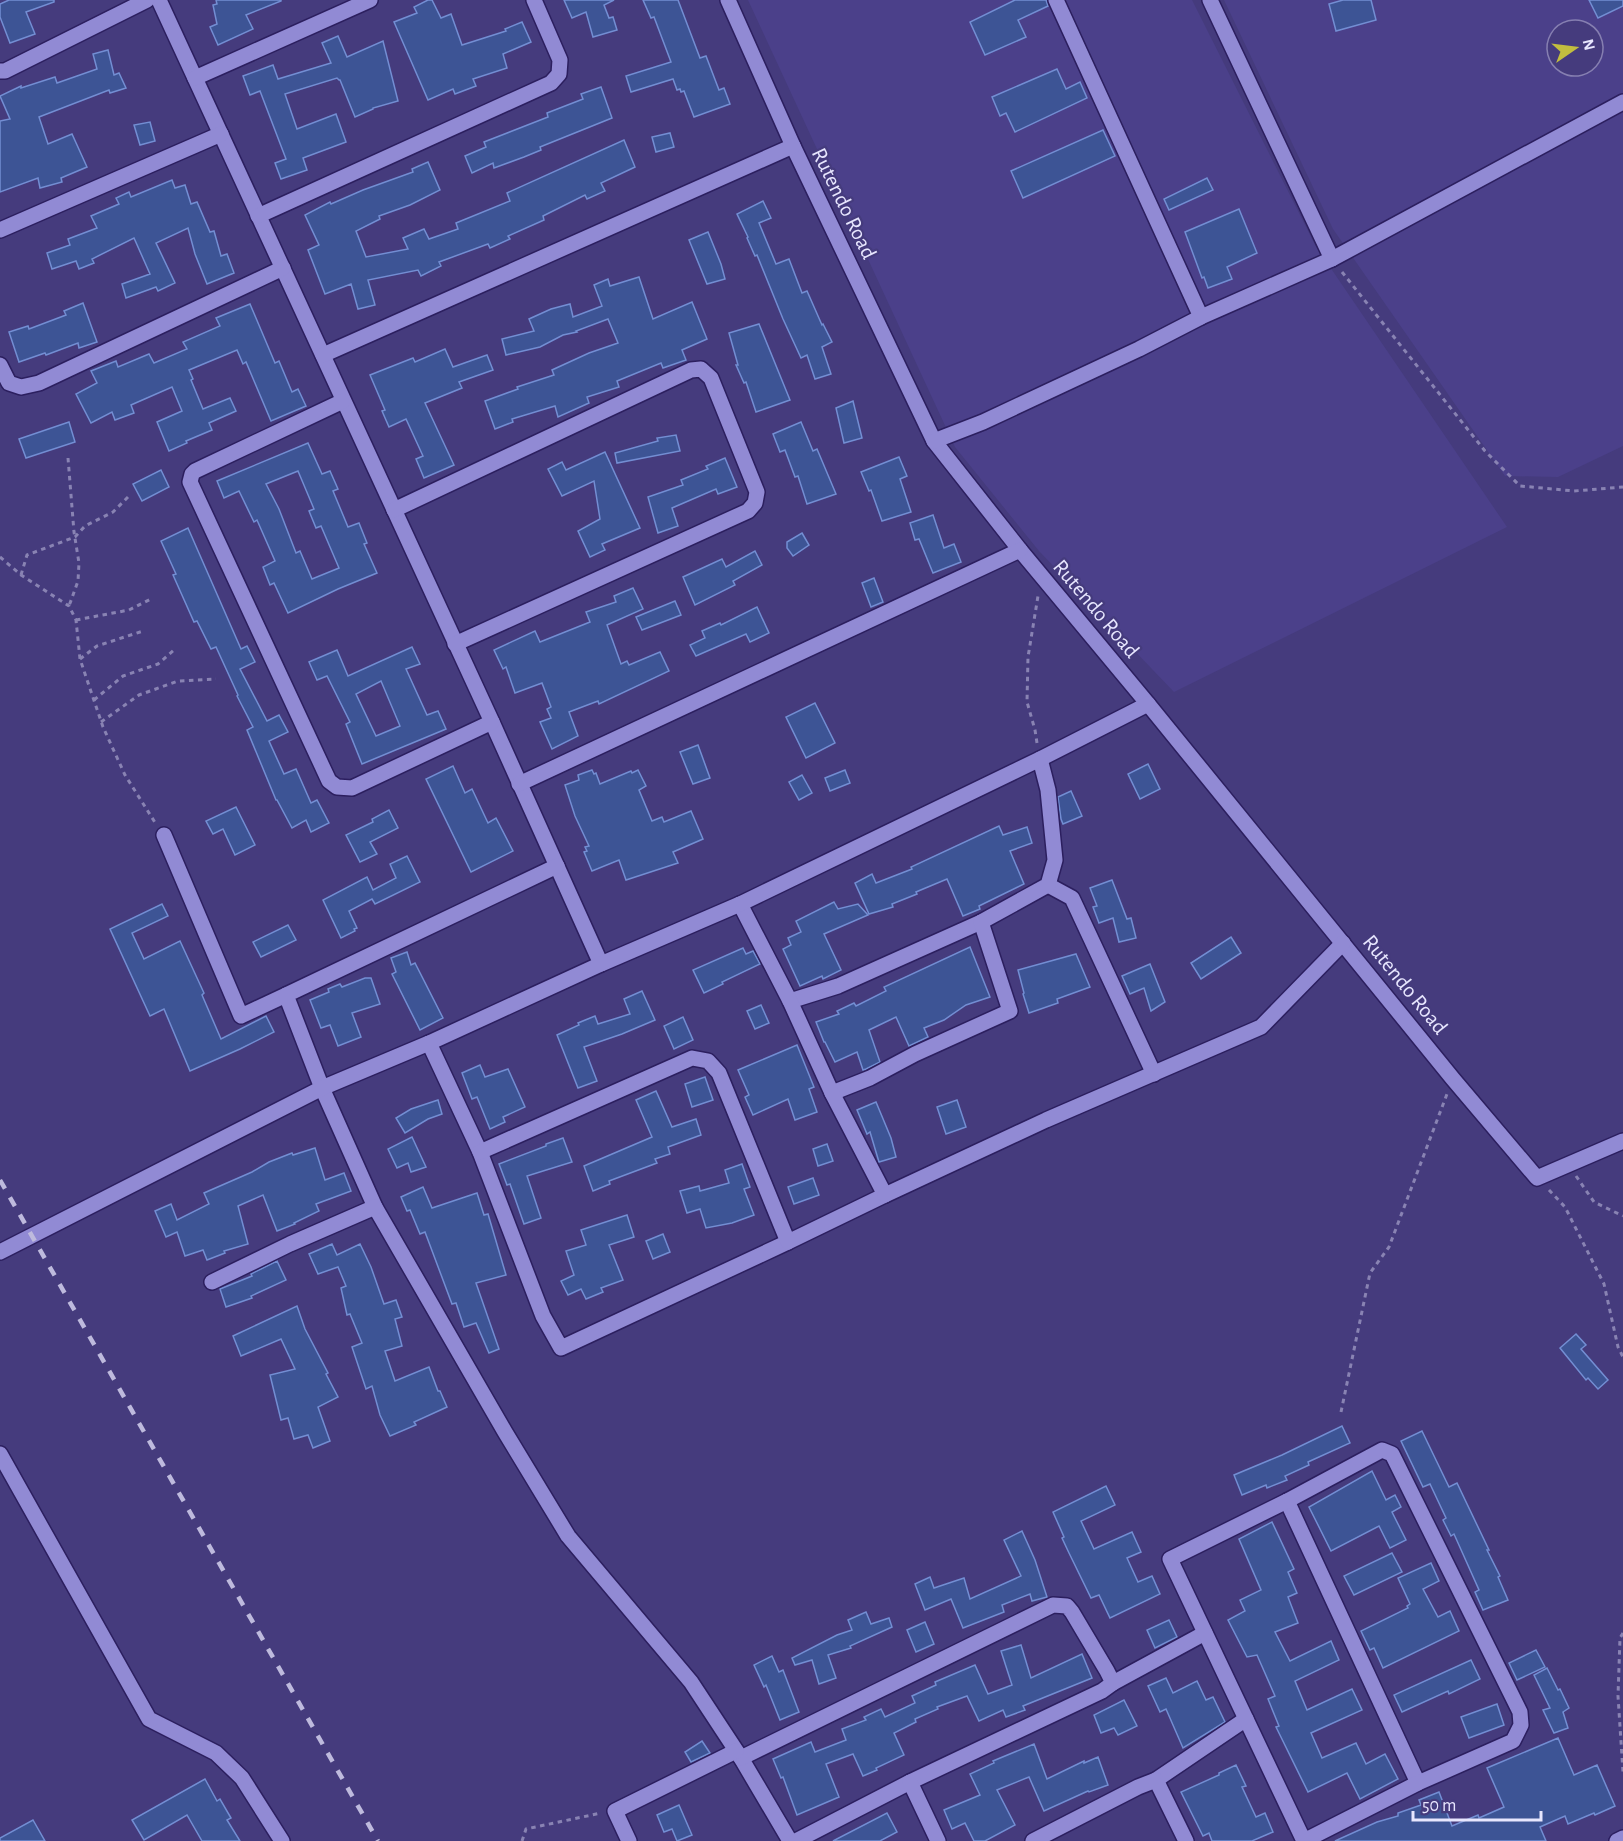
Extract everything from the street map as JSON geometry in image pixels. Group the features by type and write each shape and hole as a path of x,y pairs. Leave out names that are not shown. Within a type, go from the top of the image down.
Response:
{"street":[{"path":"0,71 6,71 147,0"},
{"path":"159,0 601,964"},
{"path":"195,78 370,0"},
{"path":"258,216 551,83 560,74 560,60 534,0"},
{"name":"Rutendo Road","path":"728,0 793,146 934,441 1020,550 1537,1178"},
{"path":"1056,0 1202,317"},
{"path":"1210,0 1332,259"},
{"path":"934,441 1004,412 1202,317 1332,259 1623,102"},
{"path":"0,230 221,134"},
{"path":"323,356 793,146"},
{"path":"0,365 9,382 21,387 39,383 283,268"},
{"path":"394,510 691,370 701,369 711,378 757,492 755,503 748,511 455,644"},
{"path":"344,401 195,471 190,482 329,781 337,788 352,788 492,722"},
{"path":"519,784 1020,550"},
{"path":"0,1252 322,1088 429,1043 601,964 740,904 1149,704"},
{"path":"790,1001 838,986 981,922 1048,885 1055,860 1048,790 1040,759"},
{"path":"164,835 241,1016 557,866"},
{"path":"1048,885 1072,898 1154,1074"},
{"path":"740,904 790,1001 832,1093 885,1195"},
{"path":"832,1093 870,1078 915,1054 1010,1011 981,922"},
{"path":"429,1043 480,1152 543,1316 561,1348 1046,1120 1260,1027 1343,943"},
{"path":"286,995 322,1088 375,1208 505,1432 568,1536 691,1682 738,1754 789,1841"},
{"path":"480,1152 692,1058 708,1061 719,1073 788,1242"},
{"path":"1537,1178 1623,1141"},
{"path":"212,1282 290,1244 375,1208"},
{"path":"1382,1450 1392,1454 1520,1712 1521,1725 1513,1741 1418,1783 1304,1841 1205,1633 1170,1559 1287,1501 1382,1450"},
{"path":"0,1454 149,1719 216,1753 225,1761 242,1778 282,1841"},
{"path":"1287,1501 1418,1783"},
{"path":"629,1841 615,1811 1053,1605 1067,1606 1072,1612 1113,1683"},
{"path":"795,1841 910,1782 1091,1696 1205,1633"},
{"path":"1033,1841 1156,1780 1246,1719"},
{"path":"1156,1780 1186,1841"},
{"path":"910,1782 938,1841"},
{"path":"1617,1841 1623,1838"}],"path":[{"path":"1332,259 1485,451 1520,486 1574,491 1623,487"},
{"path":"68,458 79,563 78,581 69,606"},
{"path":"21,575 27,555 75,537 85,526 113,512 128,497"},
{"path":"0,557 21,575 69,606 76,620 80,659 101,722 125,775 164,835"},
{"path":"1040,759 1027,702 1028,657 1041,575"},
{"path":"76,620 129,610 153,598"},
{"path":"80,659 97,646 143,631"},
{"path":"93,700 123,676 158,664 174,650"},
{"path":"101,722 139,695 178,681 216,679"},
{"path":"1341,1412 1370,1273 1389,1247 1453,1078"},
{"path":"1568,1165 1594,1202 1623,1215"},
{"path":"1537,1178 1565,1207 1604,1284 1618,1347 1623,1357"},
{"path":"1623,1633 1620,1638 1618,1696 1623,1772"},
{"path":"522,1841 526,1829 594,1813 615,1811"}],"shaded area":[{"path":"748,0 1192,0 1315,245 1507,527 1174,692 1039,551 955,447"},
{"path":"1224,0 1623,0 1623,446 1558,477 1505,476 1333,229"}],"building":[{"path":"9,0 54,0 54,2 26,12 35,34 10,43 0,17 0,4"},
{"path":"216,0 281,1 246,15 253,29 218,45 210,27 217,24 213,5 217,4"},
{"path":"432,0 441,18 451,14 462,45 506,31 505,29 522,22 531,42 503,54 507,68 473,79 476,86 455,94 453,89 428,100 394,22 417,13 414,7"},
{"path":"564,0 614,0 604,5 609,18 613,17 617,30 593,37 586,12 572,18"},
{"path":"643,0 678,0 700,58 706,56 719,90 724,88 730,104 694,117 684,91 677,90 673,79 631,92 626,76 671,62 654,17 651,18"},
{"path":"1015,0 1046,0 1048,6 1018,20 1026,37 985,55 970,22"},
{"path":"1343,0 1371,0 1376,20 1336,31 1329,4"},
{"path":"1589,0 1623,0 1623,6 1598,18"},
{"path":"338,36 347,57 383,41 398,101 373,108 355,117 340,80 337,78 285,94 297,129 336,114 346,142 303,158 307,170 281,179 275,163 286,159 260,91 250,95 243,76 273,65 278,79 331,63 322,43"},
{"path":"108,50 114,75 119,73 126,88 110,93 109,90 39,117 48,144 72,134 87,167 61,178 62,182 40,188 38,178 0,192 0,121 10,119 0,96 21,86 21,88 55,77 57,83 97,69 93,54"},
{"path":"1057,69 1066,89 1080,82 1087,98 1015,132 1006,113 1000,116 992,97"},
{"path":"601,87 612,118 540,147 541,150 524,157 494,168 493,163 472,173 465,156 486,147 484,142 548,117 547,113 583,99 581,94"},
{"path":"150,122 155,141 140,145 134,125"},
{"path":"1103,130 1115,156 1023,198 1011,171"},
{"path":"670,133 674,147 656,152 652,137"},
{"path":"624,140 635,167 601,183 605,191 587,199 585,195 543,216 544,220 508,236 510,239 490,248 488,244 439,262 441,266 421,276 418,270 368,280 375,305 358,309 351,284 325,294 308,250 319,245 305,215 330,202 331,204 413,172 412,169 428,162 440,190 410,205 379,216 380,219 356,231 366,257 408,249 403,238 424,229 429,239 458,229 456,223 510,201 507,193"},
{"path":"1207,178 1213,190 1169,210 1164,199"},
{"path":"172,180 175,188 185,185 191,204 197,202 210,232 214,231 221,256 227,254 234,273 207,284 188,228 156,243 175,283 158,291 156,287 126,298 122,284 150,274 134,238 92,259 94,263 79,269 76,261 52,269 47,253 70,245 68,239 97,228 91,216 119,204 116,198 129,192 131,197"},
{"path":"763,201 771,218 759,223 776,264 789,259 802,293 807,291 832,342 822,347 831,374 815,379 807,355 801,358 737,214"},
{"path":"1239,209 1257,253 1227,267 1232,279 1208,288 1185,232"},
{"path":"708,232 725,279 707,284 689,240"},
{"path":"639,277 653,319 692,302 707,339 682,350 686,360 663,368 661,363 617,381 619,387 587,397 589,403 558,417 555,406 512,419 513,422 495,429 485,401 518,389 517,387 554,375 552,370 618,343 608,319 577,332 563,335 540,347 506,355 502,339 534,331 529,319 551,309 570,304 573,317 602,306 594,285 608,279 610,286"},
{"path":"83,303 97,342 79,348 78,343 19,362 9,332 28,326 29,329 66,315 64,311"},
{"path":"250,304 275,363 279,361 292,392 298,389 306,406 271,421 246,362 243,364 237,350 189,370 203,409 230,398 236,411 209,423 212,430 186,441 187,443 169,451 157,422 182,411 172,387 131,405 134,413 115,420 112,412 91,423 76,394 97,383 91,371 116,361 118,367 149,354 154,363 187,349 183,342 220,326 216,318"},
{"path":"759,324 790,400 756,412 746,382 744,383 736,365 738,365 729,333"},
{"path":"445,349 453,367 487,355 493,370 459,382 462,388 425,403 454,465 424,478 416,459 423,456 406,419 389,427 382,411 385,410 370,375 413,358 415,362"},
{"path":"853,401 862,438 844,443 836,408"},
{"path":"69,422 75,442 26,458 19,439"},
{"path":"801,422 813,451 817,449 836,494 807,504 798,476 795,477 785,450 780,452 773,434"},
{"path":"676,435 680,451 617,463 615,453 658,441 657,438"},
{"path":"308,443 322,474 330,471 338,489 333,491 348,527 359,523 367,543 364,544 377,573 288,613 274,583 270,585 263,567 275,561 257,520 254,522 239,491 224,498 217,481","holes":["298,471 314,509 309,511 316,528 321,526 339,568 312,579 300,551 296,553 279,509 266,484"]},
{"path":"605,452 640,528 602,544 605,550 590,557 578,531 600,519 594,481 562,496 548,469 562,462 566,470"},
{"path":"899,457 907,476 900,479 911,512 882,521 871,490 869,491 861,472"},
{"path":"725,458 737,487 718,494 716,489 672,508 678,526 658,533 648,497 683,485 681,480 708,469 706,466"},
{"path":"161,470 169,487 142,501 133,484"},
{"path":"933,515 944,548 954,544 961,562 933,573 919,539 915,540 910,523"},
{"path":"188,528 241,649 247,646 255,662 240,669 267,721 279,715 288,732 269,741 284,774 296,769 311,803 317,800 329,823 311,832 306,820 292,828 276,800 247,730 253,727 216,647 211,649 197,621 194,622 173,575 176,574 161,541"},
{"path":"802,533 809,545 793,556 787,548 787,542"},
{"path":"755,551 762,565 733,581 735,585 695,605 683,577 722,559 726,567"},
{"path":"874,578 883,602 871,607 862,583"},
{"path":"633,588 643,609 607,625 621,664 627,661 629,665 660,652 669,671 599,704 598,701 569,712 578,736 552,749 540,722 551,718 547,709 551,707 542,683 515,693 506,667 503,669 494,650 535,631 540,642 590,622 586,612 616,602 614,596"},
{"path":"675,601 681,615 642,630 636,617"},
{"path":"757,607 769,633 750,642 746,634 696,656 690,645 705,638 702,631 720,623 721,625"},
{"path":"412,647 420,664 406,669 427,715 438,711 446,729 362,764 346,724 350,722 327,676 317,680 309,662 337,650 348,676","holes":["381,681 400,726 376,736 356,694"]},
{"path":"815,703 835,743 806,758 786,717"},
{"path":"698,745 710,778 693,784 680,752"},
{"path":"1148,764 1160,789 1140,799 1128,774"},
{"path":"453,766 465,793 472,789 488,823 496,818 513,851 471,872 426,779"},
{"path":"592,770 594,774 596,773 600,784 638,770 646,786 639,790 652,821 662,817 664,822 691,811 703,839 673,852 678,863 626,880 619,860 592,871 584,852 587,851 585,847 589,846 575,816 565,785 579,780 578,775"},
{"path":"845,770 850,783 830,791 825,778"},
{"path":"802,775 812,793 799,800 789,782"},
{"path":"1071,791 1082,816 1063,824 1058,797"},
{"path":"236,807 255,845 235,855 223,829 213,834 206,821"},
{"path":"389,810 398,828 370,842 377,854 360,862 346,835 373,822 372,819"},
{"path":"999,826 1003,835 1027,827 1032,843 1010,851 1024,884 963,916 947,879 892,904 893,907 869,914 855,883 872,874 876,883 912,869 911,867"},
{"path":"407,856 420,882 375,904 372,899 349,911 357,928 341,938 323,900 367,877 373,890 396,878 390,864"},
{"path":"1112,880 1127,919 1131,918 1136,938 1119,942 1113,918 1099,923 1093,907 1097,906 1090,888"},
{"path":"834,902 838,909 858,904 868,915 824,934 841,970 823,979 822,976 800,986 783,949 791,945 788,938 801,932 796,921"},
{"path":"162,904 168,916 132,933 144,959 180,941 204,993 202,995 221,1039 266,1016 274,1032 190,1071 164,1009 150,1016 110,929"},
{"path":"288,925 296,940 261,957 253,942"},
{"path":"1231,937 1241,953 1201,979 1191,963"},
{"path":"970,947 990,997 966,1005 944,1020 924,1028 928,1037 909,1046 896,1017 869,1030 880,1062 866,1069 863,1070 857,1052 835,1062 816,1022 839,1014 837,1011 854,1003 856,1006 886,991 884,987"},
{"path":"743,948 746,954 753,951 760,964 704,993 693,970"},
{"path":"407,952 411,965 415,963 443,1018 420,1030 392,974 396,972 391,958"},
{"path":"1076,954 1090,987 1057,999 1058,1003 1029,1013 1018,970"},
{"path":"1150,964 1165,1002 1151,1011 1144,988 1130,994 1122,976"},
{"path":"371,978 380,1004 352,1013 361,1037 338,1046 330,1025 321,1028 310,1000 329,992 328,989 340,984 342,987"},
{"path":"642,991 655,1020 584,1047 597,1081 578,1088 557,1035 595,1016 598,1024 630,1014 624,999"},
{"path":"761,1005 769,1023 755,1029 747,1011"},
{"path":"683,1017 693,1040 674,1049 664,1026"},
{"path":"797,1045 814,1087 809,1089 817,1112 795,1120 788,1099 753,1115 745,1097 749,1095 738,1070"},
{"path":"480,1065 485,1077 508,1069 525,1107 503,1117 505,1122 490,1129 477,1097 472,1099 462,1073"},
{"path":"705,1077 713,1100 692,1107 685,1084"},
{"path":"656,1091 672,1127 696,1119 701,1135 668,1147 670,1154 655,1159 657,1163 609,1181 610,1184 593,1191 584,1166 652,1137 636,1100"},
{"path":"438,1100 442,1114 428,1119 405,1133 396,1118 411,1109"},
{"path":"957,1100 966,1127 946,1134 937,1107"},
{"path":"876,1102 896,1157 879,1162 870,1132 867,1134 857,1110"},
{"path":"412,1137 426,1167 411,1172 408,1163 397,1168 388,1149"},
{"path":"563,1138 572,1162 527,1176 541,1218 524,1224 510,1184 507,1185 499,1164"},
{"path":"827,1144 833,1161 818,1166 813,1149"},
{"path":"315,1148 325,1180 344,1173 351,1191 316,1204 319,1211 277,1231 263,1195 238,1206 248,1244 224,1251 225,1253 207,1260 203,1250 185,1256 177,1232 166,1237 155,1211 171,1204 177,1220 209,1204 204,1193 269,1162 292,1153 293,1155"},
{"path":"742,1164 750,1187 744,1189 754,1215 732,1223 706,1228 700,1209 687,1213 680,1191 699,1186 700,1191 729,1183 725,1170"},
{"path":"813,1178 819,1195 794,1204 788,1187"},
{"path":"423,1187 432,1208 477,1193 484,1215 488,1214 506,1275 476,1283 499,1349 489,1353 476,1323 464,1327 456,1303 452,1304 425,1232 420,1234 410,1210 407,1211 401,1197"},
{"path":"627,1215 634,1237 609,1245 623,1280 601,1288 603,1292 586,1299 581,1289 568,1295 561,1281 574,1275 566,1251 586,1245 581,1230"},
{"path":"663,1234 670,1252 653,1259 646,1241"},
{"path":"332,1244 337,1255 360,1244 384,1304 396,1300 402,1317 395,1319 402,1346 385,1351 395,1381 429,1367 447,1407 414,1422 416,1425 390,1436 380,1415 372,1386 366,1389 352,1347 362,1343 350,1314 347,1315 341,1288 346,1286 338,1267 318,1274 309,1254"},
{"path":"277,1261 286,1280 251,1296 252,1298 226,1307 220,1289 252,1276 251,1274"},
{"path":"297,1306 305,1329 338,1397 318,1407 330,1441 313,1448 308,1435 294,1439 288,1418 281,1420 270,1375 295,1369 281,1339 241,1356 233,1336"},
{"path":"1576,1334 1586,1345 1581,1349 1608,1380 1598,1389 1588,1378 1586,1380 1560,1348"},
{"path":"1342,1426 1350,1443 1308,1462 1309,1465 1285,1476 1287,1480 1267,1488 1266,1485 1242,1495 1234,1475"},
{"path":"1422,1431 1449,1487 1457,1483 1489,1550 1487,1550 1500,1576 1498,1577 1508,1600 1483,1610 1475,1592 1479,1590 1454,1534 1451,1536 1443,1520 1446,1518 1430,1484 1423,1487 1401,1441"},
{"path":"1372,1471 1386,1500 1395,1495 1401,1507 1392,1512 1406,1540 1390,1548 1379,1526 1331,1551 1309,1507"},
{"path":"1106,1486 1115,1505 1081,1521 1094,1549 1132,1532 1141,1552 1127,1558 1138,1582 1152,1576 1160,1594 1110,1618 1099,1595 1091,1598 1062,1538 1064,1537 1053,1512"},
{"path":"1272,1522 1294,1569 1288,1572 1297,1593 1288,1597 1298,1623 1275,1632 1290,1661 1331,1641 1339,1660 1295,1681 1307,1710 1352,1689 1362,1710 1311,1733 1322,1758 1356,1743 1366,1764 1385,1754 1398,1779 1360,1799 1347,1773 1308,1792 1276,1727 1279,1726 1268,1699 1275,1696 1257,1655 1247,1657 1228,1620 1245,1611 1240,1600 1261,1590 1239,1539"},
{"path":"1022,1531 1035,1560 1047,1597 1032,1601 1030,1594 1002,1605 1004,1612 963,1628 951,1599 925,1610 915,1584 930,1577 934,1588 964,1578 970,1599 1021,1576 1004,1540"},
{"path":"1392,1553 1402,1572 1354,1595 1344,1576"},
{"path":"1431,1563 1439,1581 1423,1589 1438,1617 1450,1611 1459,1631 1383,1668 1374,1648 1370,1650 1361,1631 1408,1608 1410,1604 1398,1578"},
{"path":"866,1612 871,1624 889,1618 892,1627 850,1646 851,1648 828,1655 836,1678 819,1684 812,1660 795,1665 792,1658 837,1635 852,1630 848,1620"},
{"path":"1169,1620 1177,1637 1155,1648 1147,1630"},
{"path":"925,1622 934,1644 916,1652 907,1630"},
{"path":"1021,1645 1031,1678 1082,1654 1092,1678 1023,1706 1025,1710 1006,1717 1003,1710 979,1721 967,1696 937,1707 938,1709 915,1719 916,1722 894,1733 904,1755 876,1768 877,1770 863,1776 853,1754 826,1764 839,1797 797,1815 783,1777 781,1778 773,1759 811,1742 815,1752 846,1740 842,1729 866,1720 864,1717 881,1709 885,1717 915,1703 912,1696 936,1685 935,1682 975,1665 988,1694 1012,1685 1001,1651"},
{"path":"1536,1650 1545,1667 1517,1680 1509,1663"},
{"path":"772,1656 779,1672 783,1670 799,1712 780,1720 766,1685 764,1687 754,1665"},
{"path":"1471,1660 1480,1679 1402,1712 1394,1695"},
{"path":"1547,1668 1569,1708 1563,1712 1568,1728 1554,1733 1543,1710 1550,1708 1534,1675"},
{"path":"1166,1678 1173,1693 1197,1681 1206,1700 1213,1697 1225,1722 1183,1748 1166,1709 1160,1712 1148,1686"},
{"path":"1124,1700 1137,1726 1118,1735 1114,1728 1101,1733 1094,1715"},
{"path":"1497,1704 1504,1725 1469,1738 1461,1717"},
{"path":"1558,1738 1574,1775 1597,1765 1615,1806 1568,1824 1565,1816 1540,1827 1546,1841 1335,1841 1377,1822 1398,1816 1398,1813 1421,1805 1419,1800 1439,1792 1452,1826 1504,1807 1487,1768"},
{"path":"702,1741 710,1753 691,1762 685,1752"},
{"path":"1034,1744 1047,1779 1084,1761 1084,1763 1098,1757 1108,1785 1088,1791 1044,1811 1029,1777 997,1790 1015,1825 985,1841 974,1841 965,1823 952,1829 944,1810 980,1795 970,1774 994,1763 993,1761"},
{"path":"1236,1765 1246,1786 1242,1787 1256,1817 1265,1813 1273,1832 1252,1841 1212,1841 1209,1833 1203,1836 1181,1792"},
{"path":"205,1779 217,1801 220,1799 231,1818 227,1820 240,1841 202,1841 187,1815 144,1840 132,1820"},
{"path":"679,1805 692,1835 677,1841 672,1829 664,1832 657,1815"},
{"path":"887,1813 897,1832 880,1841 833,1841"},
{"path":"33,1820 45,1841 0,1841 0,1838"}],"railway":[{"path":"0,1180 378,1841"}]}
